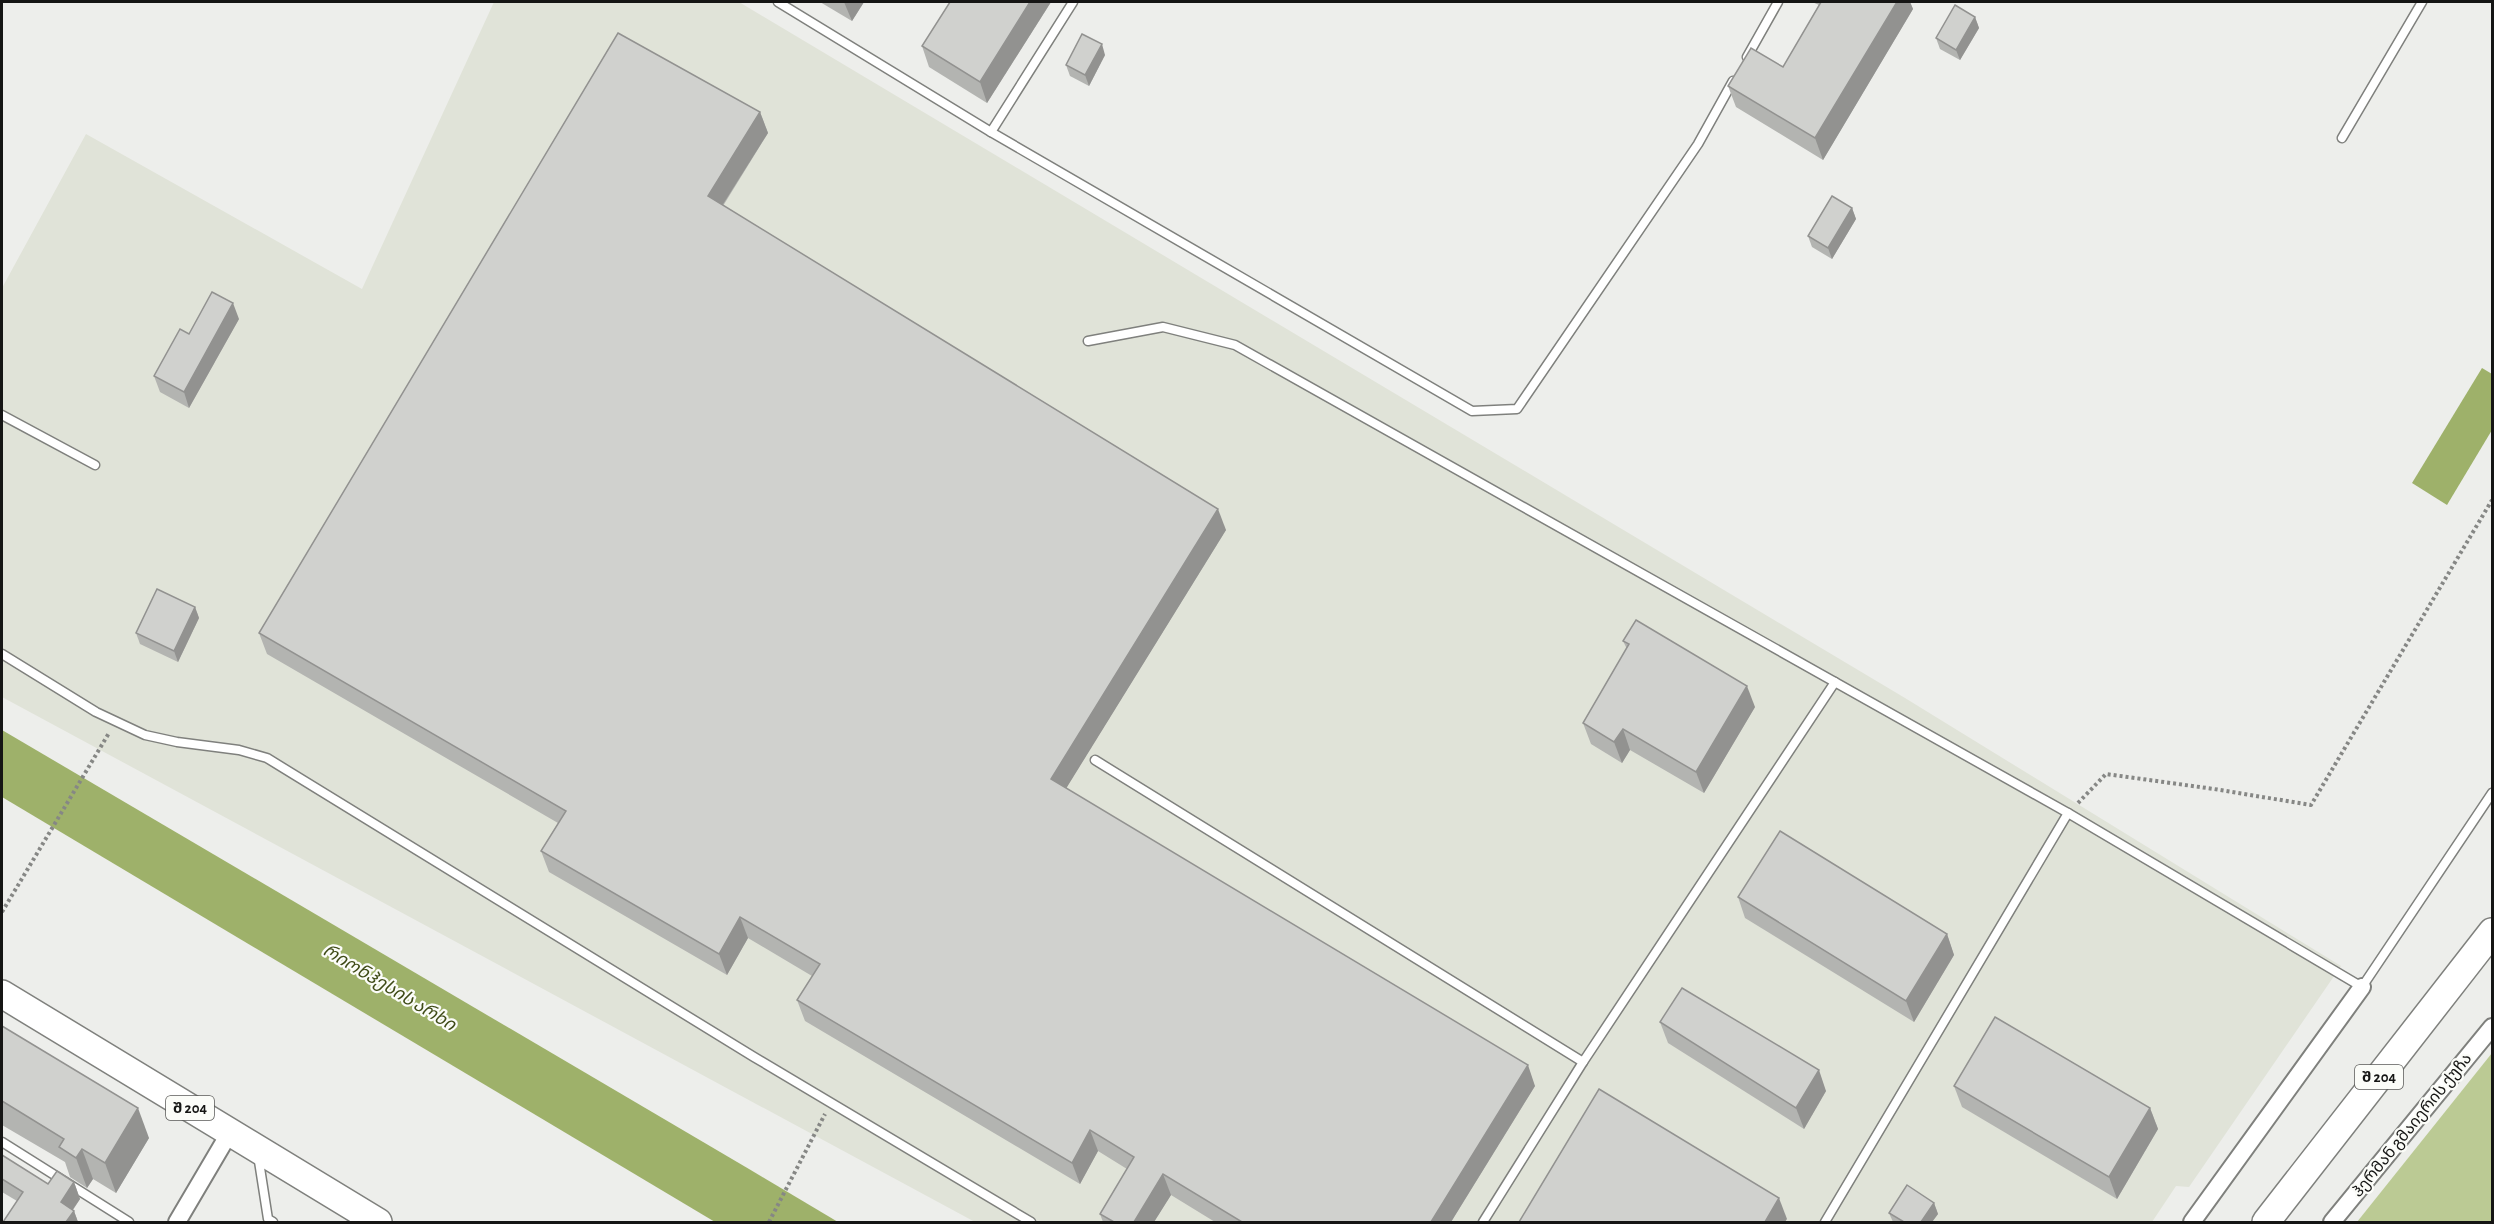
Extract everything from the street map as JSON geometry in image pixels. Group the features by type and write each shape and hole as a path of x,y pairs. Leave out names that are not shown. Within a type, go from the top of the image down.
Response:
{"main road":[{"name":"შ 204","path":"2266,1222 2493,932"},
{"name":"შ 204","path":"2,994 378,1222"}],"street":[{"path":"2192,1222 2362,987"},
{"name":"ჰერმან გმაიერის ქუჩა","path":"2332,1222 2493,1027"},
{"path":"177,1222 230,1132"}],"lane":[{"path":"778,2 991,132 1472,411 1517,409 1698,144 1738,72"},
{"path":"991,132 1073,2"},
{"path":"1744,62 1778,2"},
{"path":"2342,138 2422,2"},
{"path":"1088,341 1163,327 1235,345 2068,813 2362,987 2493,793"},
{"path":"2,415 95,465"},
{"path":"2,654 96,712 145,735 177,742 239,750 267,758 831,1103 1031,1222"},
{"path":"1483,1222 1583,1062 1835,682"},
{"path":"1095,760 1583,1062"},
{"path":"1825,1222 2068,813"},
{"path":"2,1142 129,1222"},
{"path":"257,1149 268,1220 273,1222"}],"path":[{"path":"2068,813 2106,774 2214,789 2311,806 2493,500"},
{"path":"2,912 101,746"},
{"path":"769,1222 831,1103"}],"shaded area":[{"path":"494,2 739,2 1905,698 2341,966 2189,1187 2176,1186 2152,1222 975,1222 2,697 2,288 86,134 362,289"},
{"path":"2492,1053 2492,1222 2357,1222"}],"water":[{"path":"2482,368 2492,374 2492,430 2447,505 2412,483"},
{"name":"რიონჰესის არხი","path":"2,730 838,1222 715,1222 2,797"}],"building":[{"path":"950,2 1030,2 980,82 922,46"},
{"path":"1821,2 1897,2 1815,138 1728,86 1751,48 1783,67"},
{"path":"1955,5 1975,17 1956,50 1936,38"},
{"path":"618,33 760,112 708,196 1218,509 1051,779 1528,1065 1431,1222 1242,1222 1163,1174 1134,1222 1114,1222 1100,1214 1134,1157 1090,1130 1072,1163 797,1000 820,964 740,917 719,954 541,851 566,811 259,633"},
{"path":"1082,34 1102,44 1085,75 1066,65"},
{"path":"1832,196 1852,208 1828,248 1808,236"},
{"path":"212,292 233,303 184,392 154,376 180,329 189,334"},
{"path":"157,589 195,607 174,651 136,633"},
{"path":"1636,620 1747,686 1696,772 1623,729 1614,742 1583,723 1629,644 1623,641"},
{"path":"1780,831 1947,934 1906,1001 1738,897"},
{"path":"1682,988 1819,1070 1796,1108 1660,1022"},
{"path":"1995,1017 2150,1108 2109,1177 1954,1086"},
{"path":"2,1026 138,1108 105,1163 82,1149 76,1158 59,1147 64,1139 2,1101"},
{"path":"1599,1089 1779,1198 1765,1222 1519,1222"},
{"path":"2,1155 48,1184 57,1171 74,1182 61,1202 74,1211 66,1222 3,1222 23,1192 2,1179"},
{"path":"1907,1185 1934,1203 1921,1222 1904,1222 1889,1213"}]}
